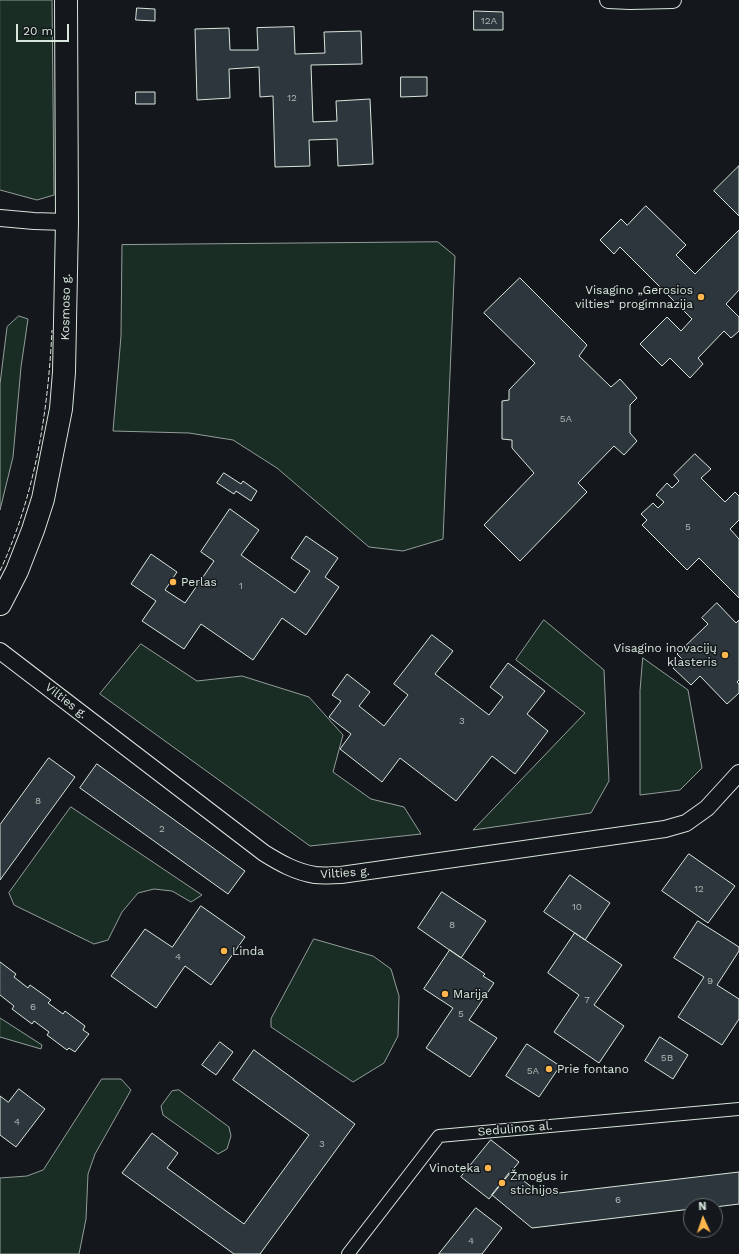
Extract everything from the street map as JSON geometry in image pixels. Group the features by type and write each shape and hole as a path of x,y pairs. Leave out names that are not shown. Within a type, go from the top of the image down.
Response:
{"main road":[{"name":"Kosmoso g.","path":"0,604 17,571 33,530 43,498 61,409 64,372 67,222 66,0"}],"street":[{"path":"608,0 630,2 673,0"},
{"path":"0,218 67,222"},
{"name":"Vilties g.","path":"0,651 264,852 292,869 299,872 317,875 341,875 665,829 686,823 707,808 739,773"},
{"name":"Sedulinos al.","path":"348,1254 439,1136 739,1109"}],"green space":[{"path":"0,0 52,0 54,195 37,200 0,190"},
{"path":"438,242 455,256 443,539 403,551 369,547 277,468 233,440 189,433 113,431 121,336 122,245"},
{"path":"19,316 28,319 21,367 13,457 0,510 0,384 7,327"},
{"path":"544,620 604,670 609,781 591,813 473,830 585,713 516,660"},
{"path":"141,644 197,681 242,676 309,697 343,735 333,772 371,799 404,807 421,834 310,846 100,694"},
{"path":"643,658 688,690 702,768 680,790 640,795 640,691"},
{"path":"71,807 202,895 191,902 172,891 154,889 138,893 122,912 108,940 94,944 14,905 9,893"},
{"path":"314,939 373,956 391,969 399,996 398,1036 384,1063 353,1082 271,1027 271,1019"},
{"path":"0,1018 42,1045 41,1049 0,1037"},
{"path":"102,1079 121,1079 131,1090 95,1154 88,1174 86,1219 79,1254 0,1254 0,1178 27,1176 43,1170"},
{"path":"179,1090 229,1127 231,1136 227,1149 218,1154 163,1115 161,1106 172,1091"}],"building":[{"path":"137,8 155,9 155,21 136,20"},
{"path":"474,11 503,12 503,30 474,30"},
{"path":"294,27 295,54 325,53 324,32 361,31 362,64 311,65 313,122 337,121 336,101 370,99 373,164 338,166 337,139 309,140 310,166 275,167 273,96 260,97 259,67 229,69 230,98 197,100 195,29 229,28 230,50 258,50 257,28"},
{"path":"401,77 427,77 427,96 401,97"},
{"path":"136,92 155,92 155,104 136,104"},
{"path":"739,166 739,216 714,191"},
{"name":"Visagino „Gerosios vilties“ progimnazija","path":"646,206 686,245 676,255 695,274 739,230 739,290 726,304 739,317 739,331 731,338 724,331 698,358 703,364 690,378 670,358 662,366 640,344 667,317 681,331 692,319 620,247 614,254 600,240 621,219 627,225"},
{"path":"520,278 587,345 579,356 611,387 620,379 637,398 630,405 630,433 637,441 624,455 614,446 578,483 587,492 520,561 484,525 534,473 512,448 512,440 502,439 502,401 509,400 509,390 535,363 484,313"},
{"path":"695,454 711,469 701,478 725,502 735,492 739,496 739,520 730,529 739,539 739,598 699,558 687,570 642,525 647,520 641,514 653,503 658,508 664,502 656,495 667,483 672,488 679,481 674,475"},
{"path":"224,473 241,484 243,481 257,491 251,501 236,491 234,494 217,483"},
{"path":"230,509 259,530 241,555 295,593 310,571 291,558 306,536 338,558 325,577 339,587 306,635 282,618 253,660 201,624 184,649 142,621 156,601 131,584 151,554 177,572 165,590 185,603 214,561 201,552"},
{"path":"717,603 736,623 739,620 739,680 737,682 739,684 739,693 727,704 700,676 691,685 673,668 682,659 677,654 708,624 702,618"},
{"path":"432,635 453,651 435,674 489,715 503,697 490,687 508,663 545,691 527,714 548,731 515,774 492,756 456,801 400,758 382,782 340,749 351,734 329,717 341,701 332,695 347,674 370,692 359,706 384,726 408,695 394,684"},
{"path":"49,758 75,777 0,880 0,825"},
{"path":"97,764 245,871 228,894 80,788"},
{"path":"689,854 735,886 708,923 662,891"},
{"path":"570,875 610,903 585,940 544,912"},
{"path":"442,892 486,921 461,958 418,928"},
{"path":"201,906 245,937 211,985 185,966 156,1008 111,976 145,929 172,947"},
{"path":"698,921 739,947 739,951 717,985 739,999 739,1019 722,1045 678,1017 704,977 674,958"},
{"path":"575,933 622,965 594,1005 624,1026 599,1063 554,1032 579,995 548,973"},
{"path":"450,950 485,974 483,976 494,983 469,1020 497,1038 470,1077 426,1048 453,1008 424,989"},
{"path":"0,962 16,974 14,977 28,988 30,985 51,1000 48,1003 63,1014 65,1011 85,1026 83,1030 89,1034 75,1052 69,1048 67,1050 47,1035 49,1032 34,1021 32,1024 12,1009 14,1006 0,995"},
{"path":"660,1037 688,1055 673,1079 645,1061"},
{"path":"220,1042 233,1052 216,1075 202,1065"},
{"path":"527,1044 560,1066 539,1097 506,1076"},
{"path":"254,1050 355,1124 260,1254 234,1254 122,1173 152,1133 178,1153 167,1168 244,1224 309,1135 233,1080"},
{"path":"19,1089 45,1109 16,1147 0,1135 0,1096 8,1102"},
{"path":"491,1140 519,1162 489,1199 461,1177"},
{"path":"511,1171 542,1195 739,1172 739,1204 723,1206 723,1198 683,1198 683,1210 532,1228 492,1195"},
{"path":"476,1208 502,1228 482,1254 439,1254"}],"fence":[{"path":"0,571 22,513 38,453 47,392 52,330"}],"place":[{"name":"Visagino „Gerosios vilties“ progimnazija","path":"701,297"},
{"name":"Perlas","path":"173,582"},
{"name":"Visagino inovacijų klasteris","path":"725,655"},
{"name":"Linda","path":"224,951"},
{"name":"Marija","path":"445,994"},
{"name":"Prie fontano","path":"549,1069"},
{"name":"Vinoteka","path":"488,1168"},
{"name":"Žmogus ir stichijos","path":"502,1183"}]}
